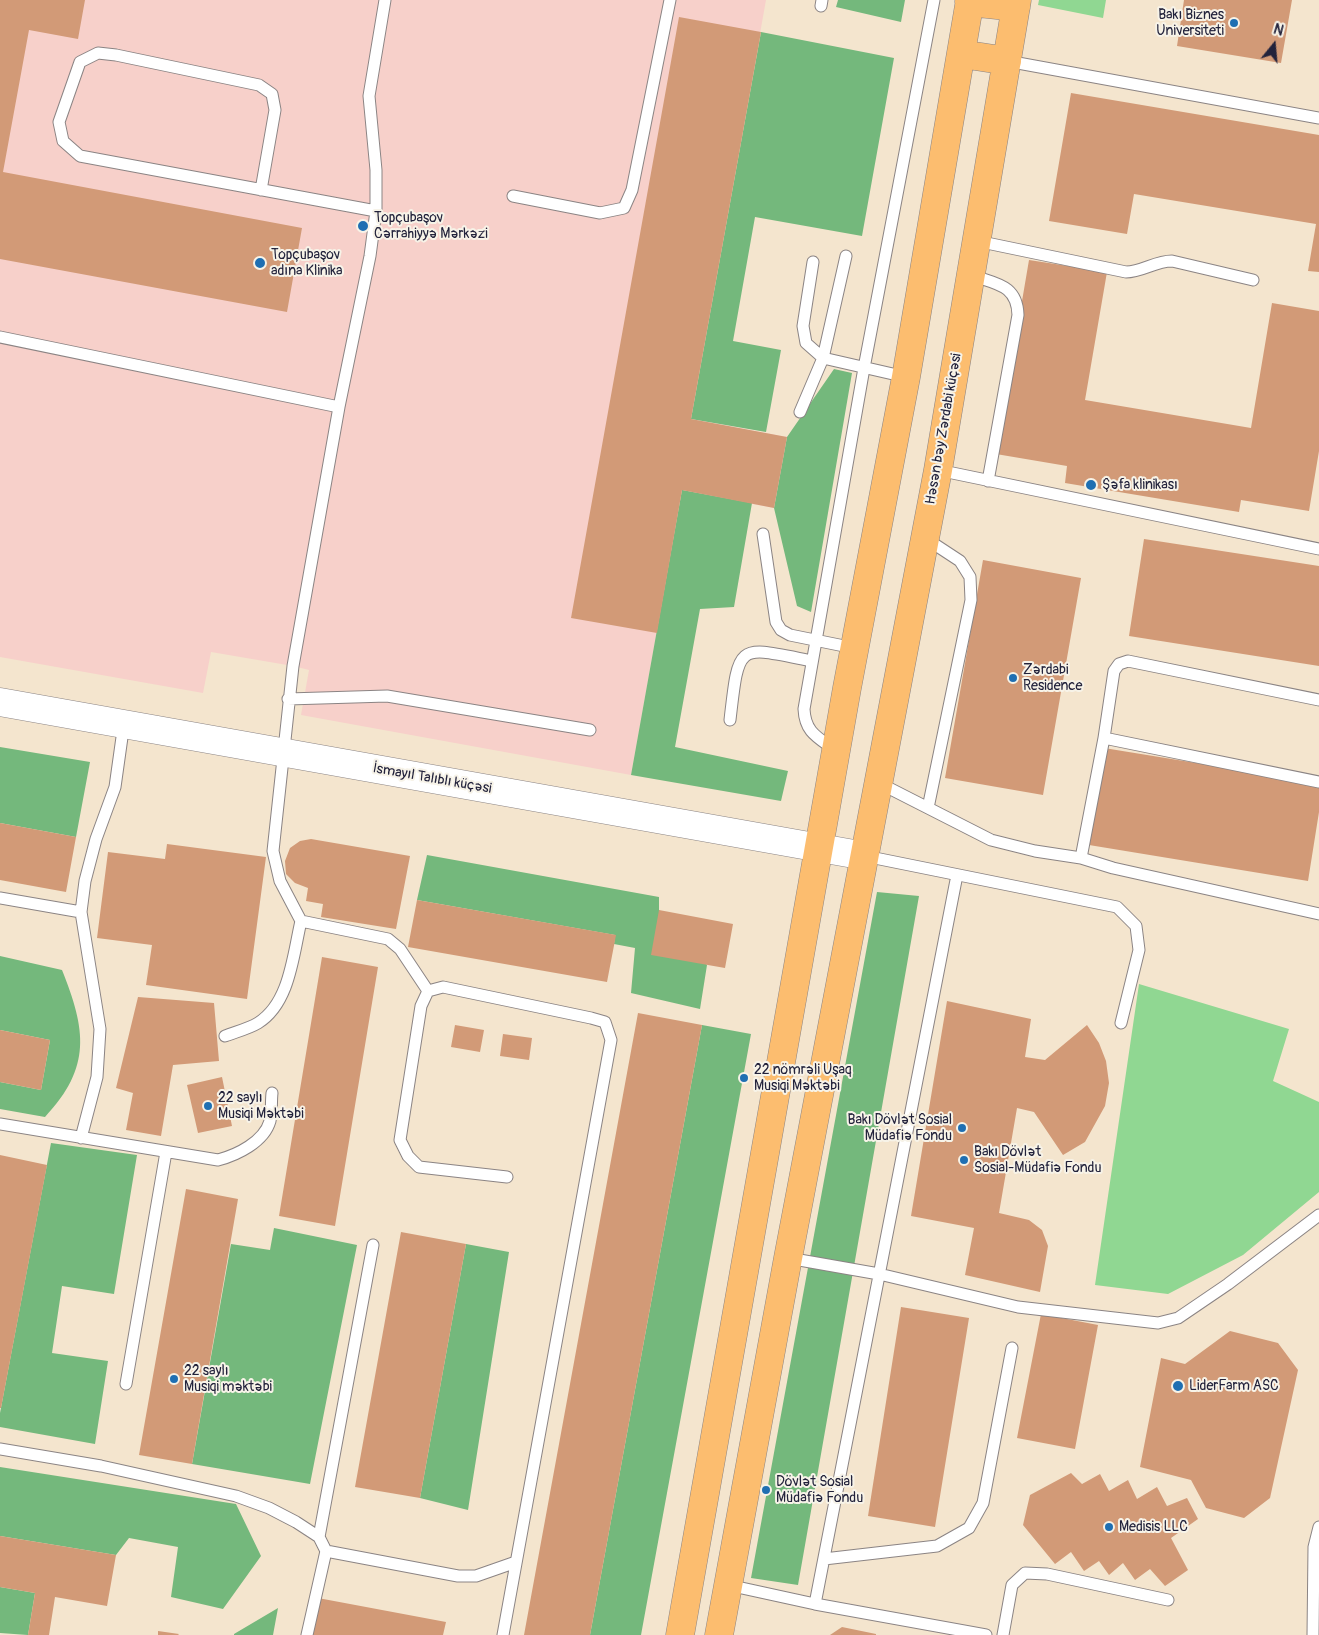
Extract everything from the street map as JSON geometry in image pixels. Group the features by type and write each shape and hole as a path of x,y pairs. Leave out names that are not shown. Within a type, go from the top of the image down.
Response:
{"main road":[{"path":"680,1635 854,648 906,377 970,1 1017,3"},
{"name":"Həsən bəy Zərdabi küçəsi","path":"719,1635 788,1258 938,470 1017,3"},
{"path":"962,54 1007,60"}],"street":[{"name":"İsmayıl Talıblı küçəsi","path":"0,702 865,856"}],"lane":[{"path":"225,1036 258,1024 276,1007 287,982 301,921 280,881 273,851 282,752 288,700 340,407 370,256 376,211 376,170 369,96 385,0"},
{"path":"513,196 600,214 624,208 632,190 670,0"},
{"path":"836,751 812,732 804,722 804,708 864,368 934,0"},
{"path":"261,190 275,110 272,94 259,85 116,55 98,54 80,62 59,122 63,141 80,156 261,190 376,211"},
{"path":"1007,60 1319,118"},
{"path":"976,241 1126,272 1135,272 1159,262 1172,261 1253,280"},
{"path":"800,412 823,358 846,256"},
{"path":"813,262 803,326 806,343 823,358 906,377"},
{"path":"971,275 1009,290 1017,300 1018,315 988,481"},
{"path":"0,337 340,407"},
{"path":"938,470 1319,549"},
{"path":"763,534 776,622 781,630 790,635 854,648"},
{"path":"925,538 960,561 970,577 971,600 928,808"},
{"path":"730,720 740,660 748,652 760,650 812,661"},
{"path":"1081,858 1104,738 1114,670 1119,664 1128,660 1319,700"},
{"path":"288,700 320,696 387,696 590,730"},
{"path":"81,1138 96,1077 100,1029 81,912 96,839 115,787 124,723"},
{"path":"1104,738 1319,782"},
{"path":"879,783 991,840 1035,851 1081,858 1113,868 1319,914"},
{"path":"865,856 1117,907 1136,926 1139,950 1121,1023"},
{"path":"815,1604 957,875"},
{"path":"0,898 81,912"},
{"path":"301,921 388,938 400,949 428,991"},
{"path":"503,1635 611,1040 605,1022 591,1018 443,987 428,991 420,1006 400,1140 408,1156 419,1167 508,1177"},
{"path":"0,1124 218,1160 240,1154 257,1139 270,1122 272,1093"},
{"path":"126,1384 166,1152"},
{"path":"788,1258 879,1274 1018,1307 1158,1323 1178,1318 1228,1284 1319,1215"},
{"path":"319,1537 373,1245"},
{"path":"824,1559 937,1546 969,1528 983,1503 1012,1348"},
{"path":"0,1448 102,1466 236,1496 269,1508 319,1537 326,1551 307,1635"},
{"path":"1313,1635 1314,1546 1319,1527"},
{"path":"326,1551 458,1576 476,1576 516,1562"},
{"path":"1002,1635 1012,1585 1025,1573 1047,1574 1168,1600"},
{"path":"728,1585 815,1604 986,1635"}],"shaded area":[{"name":"Topçubaşov Cərrahiyyə Mərkəzi","path":"0,0 766,0 691,419 787,437 774,508 682,491 631,775 301,715 309,670 293,666 211,652 203,693 0,657"}],"green space":[{"path":"838,0 905,0 901,22 836,7"},
{"path":"1039,0 1106,0 1103,18 1038,5"},
{"path":"761,32 894,58 862,236 755,217 733,341 781,350 766,432 691,419"},
{"path":"834,369 852,373 811,612 797,606 774,508 787,437"},
{"path":"682,490 752,503 734,607 700,609 675,747 788,771 781,801 631,775"},
{"path":"0,747 90,762 76,837 0,823"},
{"path":"427,855 659,897 659,910 707,965 700,1009 631,993 635,948 614,944 615,935 417,900"},
{"path":"877,892 919,896 798,1585 751,1578"},
{"path":"0,956 62,970 76,1011 80,1030 77,1064 71,1081 60,1099 45,1117 0,1109 0,1082 41,1090 50,1040 0,1030"},
{"path":"1139,984 1289,1029 1273,1081 1319,1102 1319,1192 1243,1255 1168,1294 1095,1285"},
{"path":"702,1025 751,1034 641,1635 590,1635"},
{"path":"51,1143 137,1155 114,1294 62,1286 52,1353 108,1361 95,1444 0,1427 0,1413"},
{"path":"274,1228 357,1245 310,1484 192,1464 231,1244 270,1250"},
{"path":"466,1244 509,1252 468,1510 420,1498"},
{"path":"0,1467 236,1504 261,1556 223,1609 171,1597 178,1547 129,1538 116,1555 0,1536"},
{"path":"0,1587 35,1593 28,1635 0,1633"},
{"path":"278,1608 273,1635 234,1635 234,1634"}],"building":[{"path":"0,0 85,0 78,39 29,30 3,172 302,228 287,312 0,259"},
{"name":"Bakı Biznes Universiteti","path":"1184,0 1292,0 1281,63 1177,46"},
{"path":"679,17 761,32 691,419 787,437 774,508 682,490 657,633 571,618"},
{"path":"1071,93 1319,135 1319,272 1308,271 1316,224 1134,194 1127,234 1049,221"},
{"path":"1029,260 1107,272 1085,400 1251,428 1272,303 1319,311 1319,451 1309,511 1241,500 1239,512 1065,483 1067,466 996,454"},
{"path":"1144,539 1319,566 1319,666 1129,636"},
{"name":"Zərdabi Residence","path":"983,560 1081,578 1043,795 945,778"},
{"path":"1104,748 1319,783 1319,812 1308,881 1089,845"},
{"path":"0,823 76,837 66,892 0,880"},
{"path":"311,839 410,856 396,929 321,917 323,904 306,901 308,888 295,883 286,874 285,861 290,848 300,841"},
{"path":"167,844 266,857 247,999 146,985 152,945 97,938 108,852 165,859"},
{"path":"417,900 616,935 607,982 408,947"},
{"path":"659,910 733,924 725,968 651,955"},
{"path":"322,957 378,967 335,1226 279,1216"},
{"path":"138,997 214,1003 219,1061 173,1065 161,1136 126,1130 133,1093 116,1088"},
{"name":"Bakı Dövlət Sosial-Müdafiə Fondu","path":"947,1001 1031,1019 1025,1057 1045,1060 1087,1025 1099,1043 1106,1061 1109,1083 1105,1106 1085,1142 1063,1155 1034,1112 1017,1108 999,1213 1029,1220 1042,1230 1048,1246 1040,1292 965,1275 974,1228 911,1216"},
{"path":"638,1013 702,1025 590,1635 524,1635"},
{"path":"455,1025 484,1030 480,1052 451,1047"},
{"path":"0,1030 50,1040 41,1090 0,1082"},
{"path":"503,1034 532,1038 529,1060 500,1056"},
{"path":"222,1077 232,1126 198,1133 187,1085"},
{"path":"0,1155 47,1165 1,1408 0,1408"},
{"path":"186,1189 238,1199 192,1464 139,1455"},
{"path":"401,1232 466,1244 420,1498 355,1487"},
{"path":"901,1307 969,1318 935,1527 868,1516"},
{"path":"1041,1314 1098,1325 1075,1449 1017,1438"},
{"path":"1230,1331 1278,1343 1298,1370 1270,1498 1244,1518 1206,1508 1191,1480 1140,1467 1161,1358 1185,1364"},
{"path":"1071,1473 1082,1484 1100,1474 1109,1491 1128,1480 1137,1499 1157,1487 1167,1506 1187,1498 1198,1519 1171,1538 1188,1570 1165,1586 1150,1569 1135,1580 1123,1563 1109,1575 1099,1561 1084,1571 1071,1552 1055,1564 1023,1525 1030,1495"},
{"path":"0,1536 116,1555 107,1606 55,1597 49,1635 28,1635 35,1593 0,1587"},
{"path":"318,1598 446,1622 443,1635 311,1635"},
{"path":"842,1627 876,1634 876,1635 830,1635"},
{"path":"158,1631 179,1634 158,1635"}],"place":[{"name":"Bakı Biznes Universiteti","path":"1234,23"},
{"name":"Topçubaşov Cərrahiyyə Mərkəzi","path":"363,226"},
{"name":"Topçubaşov adına Klinika","path":"260,263"},
{"name":"Şəfa klinikası","path":"1091,485"},
{"name":"Zərdabi Residence","path":"1013,678"},
{"name":"22 nömrəli Uşaq Musiqi Məktəbi","path":"744,1078"},
{"name":"22 saylı Musiqi Məktəbi","path":"208,1106"},
{"name":"Bakı Dövlət Sosial Müdafiə Fondu","path":"962,1128"},
{"name":"Bakı Dövlət Sosial-Müdafiə Fondu","path":"964,1160"},
{"name":"22 saylı Musiqi məktəbi","path":"174,1379"},
{"name":"LiderFarm ASC","path":"1178,1386"},
{"name":"Dövlət Sosial Müdafiə Fondu","path":"766,1490"},
{"name":"Medisis LLC","path":"1109,1527"}]}
